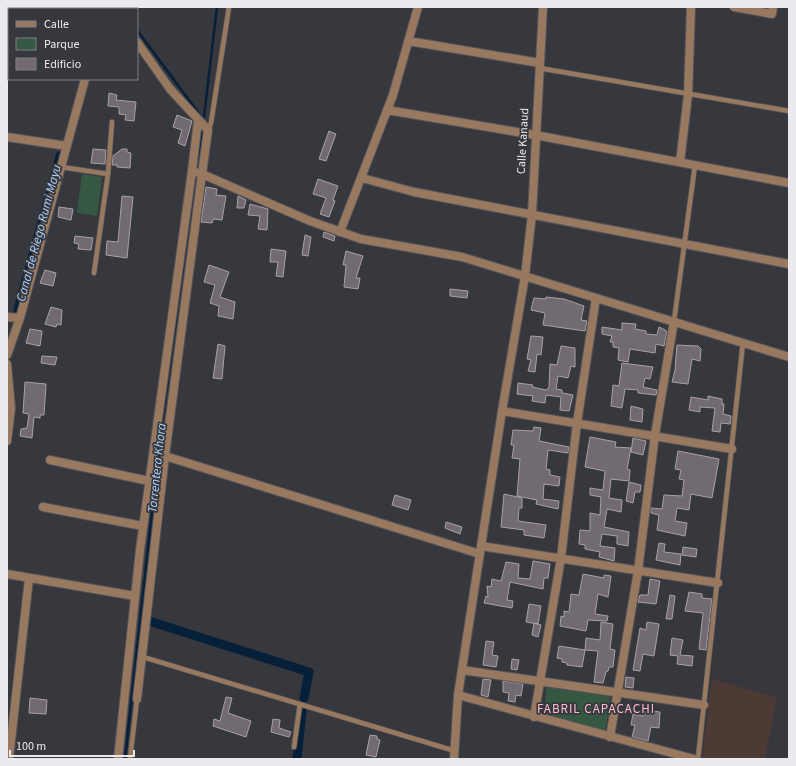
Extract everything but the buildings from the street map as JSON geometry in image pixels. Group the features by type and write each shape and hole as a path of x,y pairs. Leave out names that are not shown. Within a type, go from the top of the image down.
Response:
{"street":[{"path":"340,232 387,110 418,7"},
{"name":"Calle Kanaud","path":"454,755 458,695 502,411 525,276 532,214 543,7"},
{"path":"680,162 688,95 691,7"},
{"path":"734,7 772,14 773,7"},
{"path":"408,41 539,65"},
{"path":"137,700 165,456 208,130 170,89 138,43"},
{"path":"7,355 20,318 85,80"},
{"path":"387,110 535,135 789,183"},
{"path":"118,759 143,526 198,120"},
{"path":"7,137 67,146"},
{"path":"192,171 310,221 361,239 462,257 789,357"},
{"path":"362,178 414,192 789,264"},
{"path":"534,717 561,558 577,423 596,298"},
{"path":"7,317 20,318"},
{"path":"610,737 616,693 638,571 655,435 674,321"},
{"path":"7,364 9,408 7,441"},
{"path":"502,411 732,448"},
{"path":"165,456 480,554"},
{"path":"50,460 149,481"},
{"path":"43,507 143,526"},
{"path":"481,546 718,583"},
{"path":"7,574 135,596"},
{"path":"9,759 29,578"},
{"path":"462,670 704,705"},
{"path":"458,695 534,717 694,759"}],"lane":[{"path":"208,130 211,123 229,7"},
{"path":"539,65 688,95 789,111"},
{"path":"94,273 108,174 112,122"},
{"path":"674,321 695,165"},
{"path":"61,167 108,174"},
{"path":"698,759 743,342"},
{"path":"143,657 300,704 454,755"},
{"path":"130,759 137,700"},
{"path":"294,747 300,704"}],"shaded area":[{"path":"712,679 777,698 765,759 702,759"}],"green space":[{"path":"82,174 102,177 97,216 77,213"},
{"path":"547,686 607,694 610,698 605,734 543,718"}],"waterway":[{"path":"204,117 217,7"},
{"name":"Torrentera Khora","path":"138,31 203,119"},
{"name":"Torrentera Khora","path":"196,168 202,130"},
{"name":"Canal de Riego Rumi Mayu","path":"18,310 60,156"},
{"name":"Torrentera Khora","path":"125,759 162,421 195,178"},
{"path":"149,621 309,672 304,698"},
{"path":"297,759 302,711"}],"district":[{"name":"FABRIL CAPACACHI","path":"596,709"}]}
